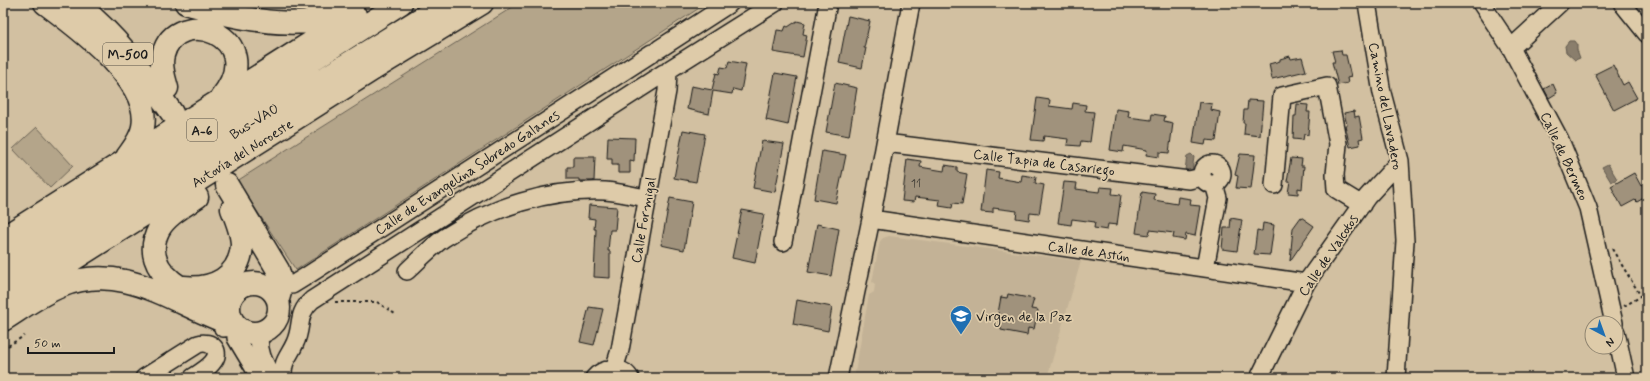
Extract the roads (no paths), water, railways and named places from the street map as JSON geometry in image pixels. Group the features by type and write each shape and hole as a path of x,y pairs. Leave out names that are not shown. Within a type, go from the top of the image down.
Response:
{"highway":[{"path":"45,3 77,28 112,60 125,74 138,94 143,114 143,127 138,142 124,161"},
{"name":"M-500","path":"76,3 90,14 134,60 176,111 167,88 122,31 94,3"},
{"path":"186,3 241,18 266,22 315,23 354,16"},
{"path":"3,238 219,100 377,3"},
{"name":"A-6","path":"3,258 401,3"},
{"path":"178,169 258,112 429,3"},
{"name":"Bus-VAO","path":"3,280 178,169 446,3"},
{"name":"Autovía del Noroeste","path":"3,304 372,70 482,3"},
{"path":"167,88 162,60 168,43 178,34 190,29 208,30 220,35 227,41 235,60 234,76 226,92 219,100"},
{"path":"230,302 204,299 181,286 161,271 156,259 155,242 159,229 166,220 187,204 337,105 372,70"},
{"path":"181,286 196,288 215,284 231,273 240,257 242,245 241,234 227,194"},
{"path":"227,194 255,245 258,256 258,275 253,283"},
{"path":"3,320 46,293 61,286 88,278 101,277 124,280 143,286 232,329 251,334 260,333 271,328 280,308 278,270 227,194"},
{"path":"232,329 230,302 233,294 239,288 253,283 258,283 280,292"}],"street":[{"path":"308,3 316,6 326,3"},
{"name":"Calle de Evangelina Sobredo Galanes","path":"280,292 730,3"},
{"name":"Calle de Evangelina Sobredo Galanes","path":"283,378 284,362 295,344 298,335 300,315 306,305 316,297 775,3"},
{"path":"783,242 828,3"},
{"path":"838,378 871,219 911,3"},
{"name":"Camino del Lavadero","path":"1366,3 1382,93 1400,161 1405,241 1396,378"},
{"name":"Calle de Bermeo","path":"1481,3 1511,48 1560,140 1588,208 1613,315"},
{"path":"1511,48 1560,3"},
{"path":"1622,3 1647,34"},
{"name":"Calle Formigal","path":"614,368 620,350 667,91 667,71 673,62 672,55 666,50 655,51"},
{"path":"1274,185 1282,96 1327,86 1338,144 1335,175 1336,189 1362,205"},
{"name":"Calle Tapia de Casariego","path":"885,143 1189,180 1208,181 1218,198 1205,268"},
{"name":"Calle de Valcotos","path":"1259,378 1306,283 1362,205 1400,161"},
{"path":"408,270 443,239 481,217 523,201 563,193 606,191 647,198"},
{"name":"Calle de Astún","path":"871,219 1306,283"},
{"path":"3,332 56,299 85,289 119,290 159,299 232,329 260,378"},
{"path":"260,333 260,355 273,378"},
{"path":"144,378 198,344 204,342 211,344 216,349 216,356 212,363 192,378"},
{"path":"1621,355 1626,378"},
{"path":"594,378 599,372 614,368 628,375 630,378"}],"place":[{"name":"Virgen de la Paz","path":"961,336"}]}
